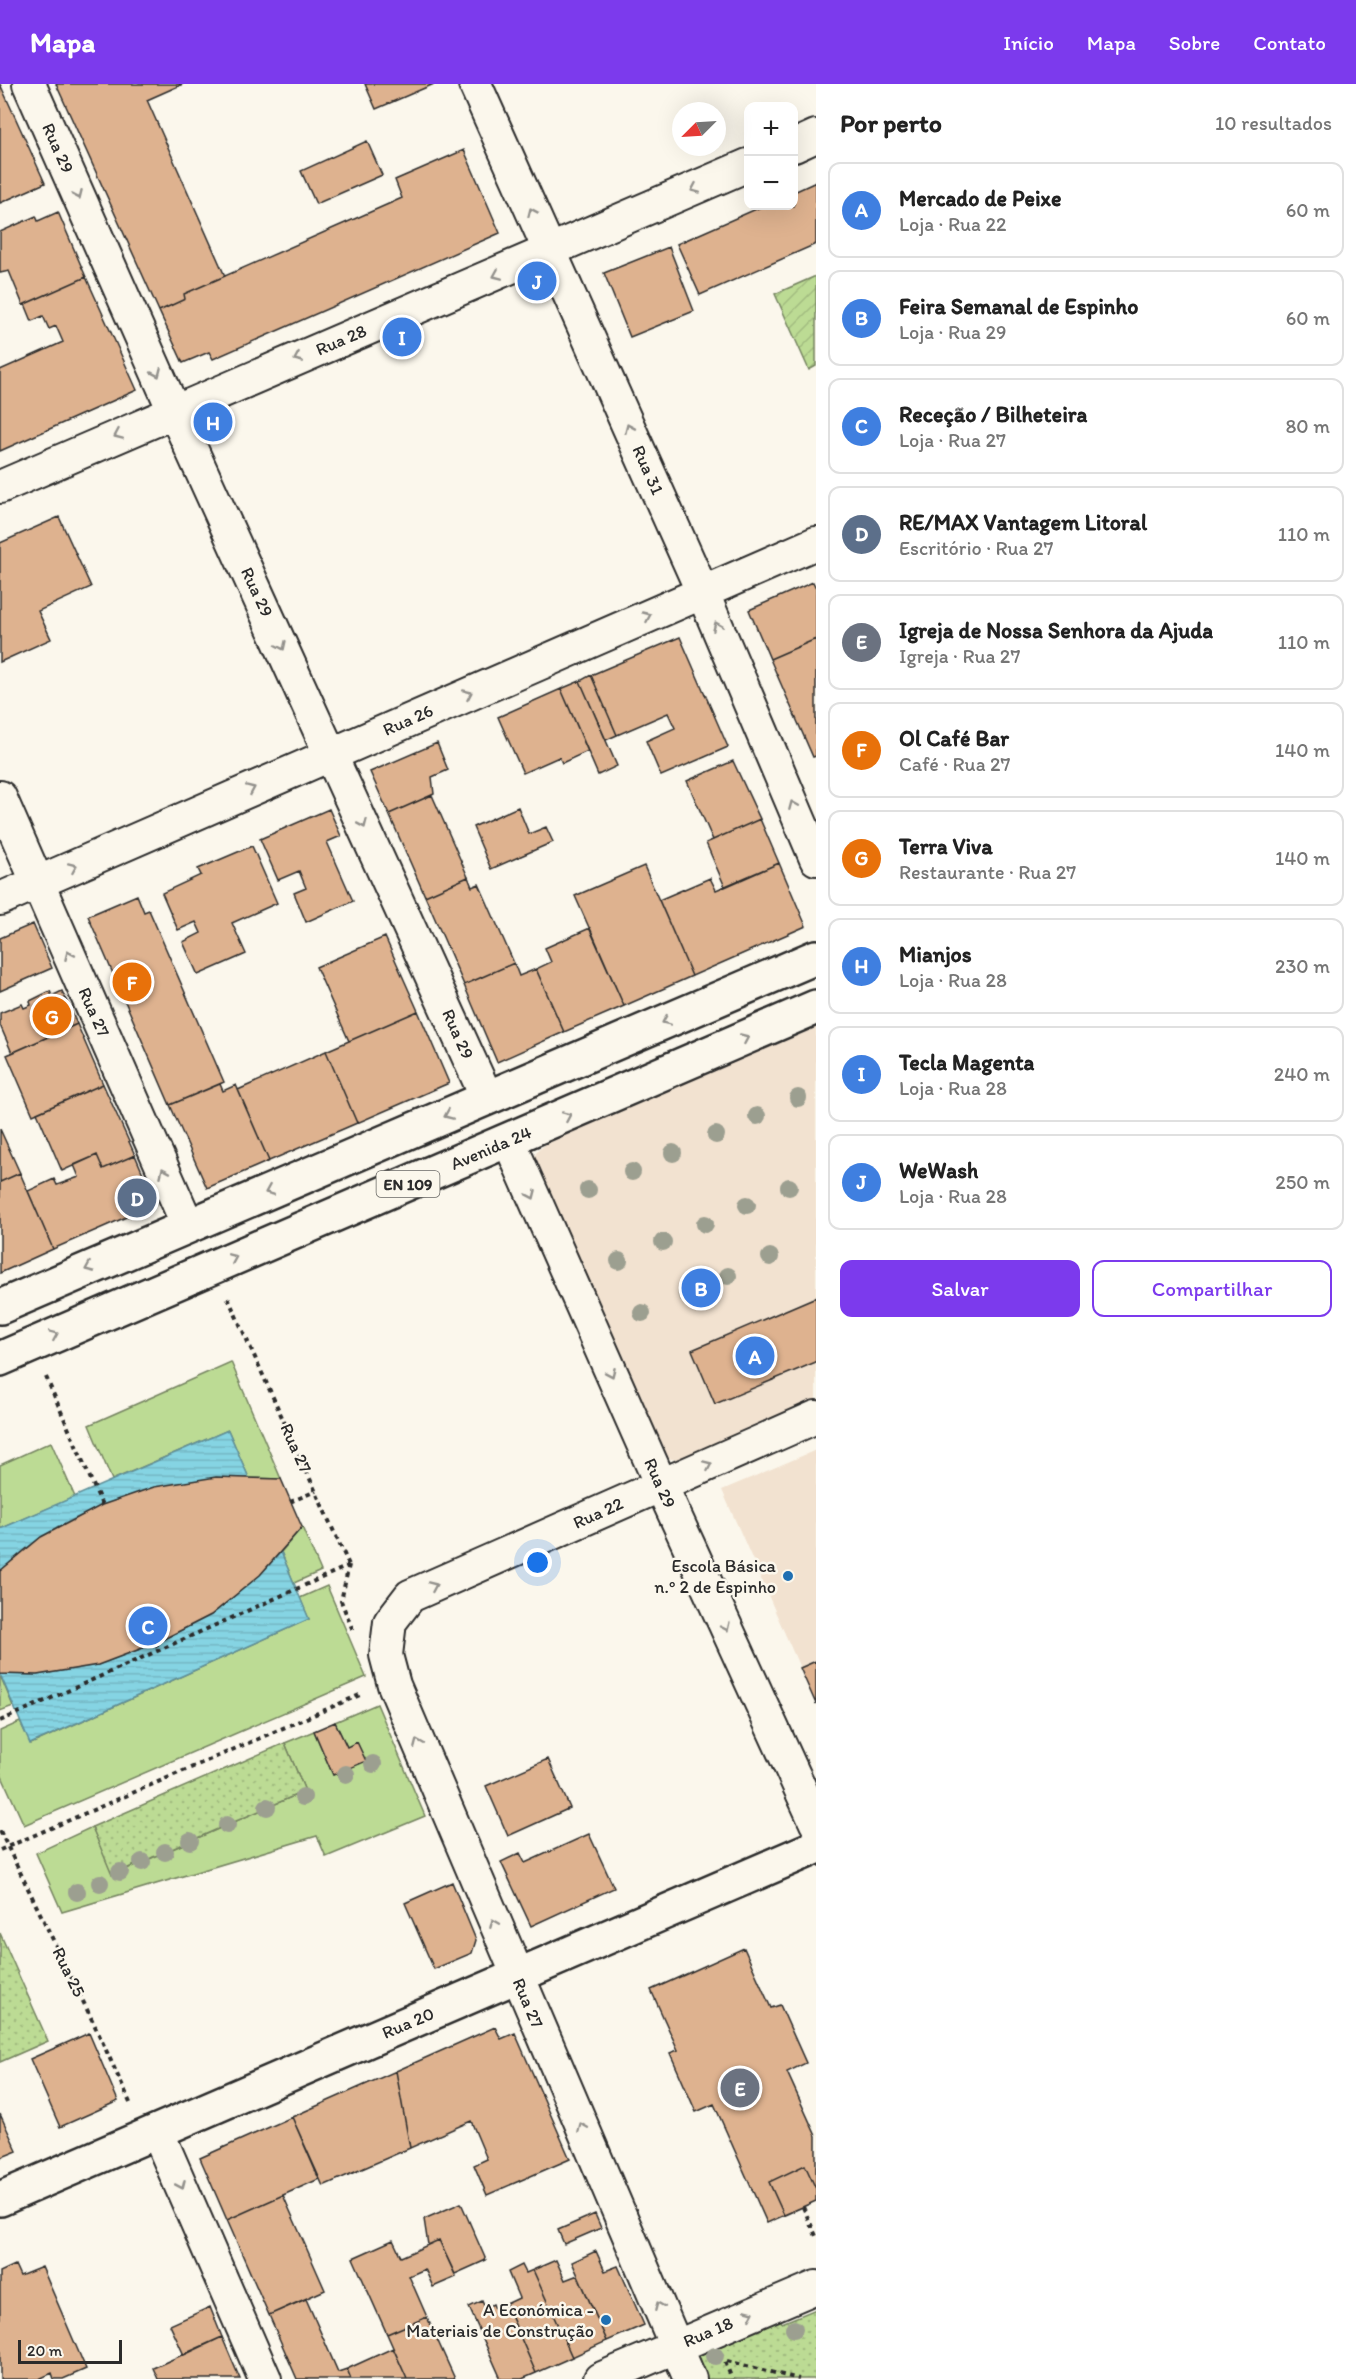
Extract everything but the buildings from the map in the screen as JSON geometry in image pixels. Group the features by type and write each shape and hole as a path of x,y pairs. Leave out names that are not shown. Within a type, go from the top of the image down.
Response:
{"main road":[{"name":"EN 109","path":"0,1306 816,957"},
{"name":"Avenida 24","path":"0,1359 816,1007"},
{"name":"Rua 20","path":"0,2199 146,2123 517,1977 816,1847"}],"street":[{"name":"Rua 29","path":"29,84 174,411 487,1098"},
{"name":"Rua 31","path":"475,84 702,591 816,859"},
{"path":"798,144 816,136"},
{"name":"Rua 28","path":"0,487 744,167"},
{"name":"Rua 26","path":"0,899 816,543"},
{"name":"Rua 27","path":"0,797 188,1226"},
{"name":"Rua 29","path":"509,1141 661,1485 816,1823"},
{"name":"Rua 22","path":"390,1622 410,1596 816,1417"},
{"name":"Rua 27","path":"390,1622 386,1655 394,1685 690,2379"},
{"path":"146,2123 265,2379"},
{"name":"Rua 18","path":"600,2379 816,2287"}],"path":[{"name":"Rua 27","path":"159,1650 349,1565 214,1266"},
{"path":"32,1345 102,1505"},
{"path":"290,1502 316,1491"},
{"path":"0,1721 159,1650 148,1626"},
{"path":"0,1850 367,1692"},
{"name":"Rua 25","path":"0,1831 96,2028 146,2123"},
{"path":"803,2207 816,2236"},
{"path":"724,2360 799,2379"}],"shaded area":[{"path":"816,1027 816,1404 681,1460 671,1459 664,1454 533,1161 537,1151 550,1141"},
{"name":"Escola Básica n.º 2 de Espinho","path":"816,1450 816,1661 800,1668 722,1490"}],"green space":[{"path":"816,276 816,366 809,370 775,294"},
{"path":"231,1362 281,1479 249,1478 228,1430 112,1480 89,1425"},
{"path":"51,1442 75,1497 0,1529 0,1465"},
{"path":"302,1527 321,1571 294,1583 281,1552"},
{"path":"327,1586 366,1677 24,1825 0,1772 0,1731 20,1722 31,1744 309,1619 300,1598"},
{"path":"0,1675 13,1706 0,1711"},
{"path":"377,1704 425,1816 326,1857 317,1836 62,1912 36,1853 92,1827 113,1875 305,1791 285,1743 314,1731 333,1775 365,1761 347,1747 335,1722"},
{"path":"285,1743 305,1791 112,1875 92,1827"},
{"path":"0,1933 48,2041 0,2062"},
{"path":"816,2309 816,2379 701,2379 695,2354 778,2314 782,2323"}],"water":[{"path":"228,1430 249,1478 194,1481 142,1492 116,1501 43,1536 0,1571 0,1529"},
{"path":"281,1552 309,1619 30,1744 0,1674 37,1675 98,1665 156,1643 211,1615 260,1575"}],"place":[{"name":"WeWash","path":"537,281"},
{"name":"Tecla Magenta","path":"402,337"},
{"name":"Mianjos","path":"213,422"},
{"name":"Ol Café Bar","path":"132,982"},
{"name":"Terra Viva","path":"52,1016"},
{"name":"RE/MAX Vantagem Litoral","path":"137,1198"},
{"name":"Feira Semanal de Espinho","path":"701,1288"},
{"name":"Mercado de Peixe","path":"755,1356"},
{"name":"Escola Básica n.º 2 de Espinho","path":"788,1576"},
{"name":"Receção / Bilheteira","path":"148,1626"},
{"name":"Igreja de Nossa Senhora da Ajuda","path":"740,2088"},
{"name":"A Económica - Materiais de Construção","path":"606,2320"}]}
